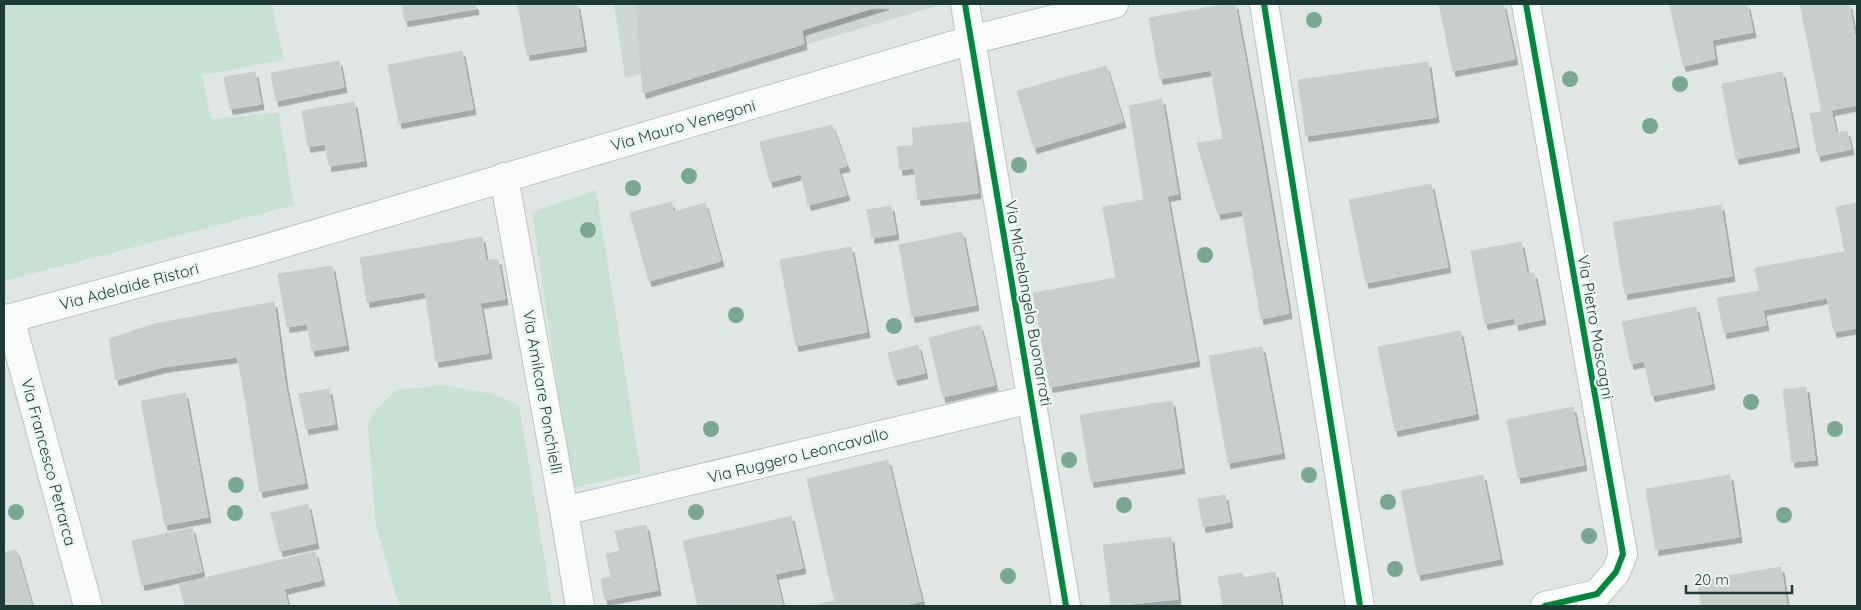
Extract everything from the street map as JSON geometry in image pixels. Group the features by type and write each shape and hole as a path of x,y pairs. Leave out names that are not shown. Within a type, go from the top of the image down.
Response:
{"street":[{"name":"Via Michelangelo Buonarroti","path":"965,4 1066,606"},
{"name":"Via Mauro Venegoni","path":"254,252 971,40 1114,4"},
{"path":"1264,4 1360,606"},
{"name":"Via Pietro Mascagni","path":"1526,4 1623,554 1616,572 1597,594 1545,606"},
{"name":"Via Amilcare Ponchielli","path":"504,178 580,606"},
{"name":"Via Adelaide Ristori","path":"7,319 254,252"},
{"name":"Via Francesco Petrarca","path":"7,319 88,606"},
{"name":"Via Ruggero Leoncavallo","path":"564,511 1031,399"}],"shaded area":[{"path":"614,4 943,4 643,93 641,74 625,78"}],"green space":[{"path":"4,4 272,4 284,60 202,75 211,119 279,113 294,205 4,281"},
{"path":"596,190 641,473 572,488 532,212"},
{"path":"444,385 492,394 519,405 552,606 401,606 396,596 375,521 368,423 372,413 396,390"}],"building":[{"path":"402,4 475,4 476,9 405,21"},
{"path":"518,4 577,4 584,46 527,55"},
{"path":"636,4 798,4 804,44 643,93"},
{"path":"798,4 886,4 802,30"},
{"path":"1235,4 1259,134 1223,140 1211,70 1160,79 1149,18"},
{"path":"1439,4 1503,4 1515,59 1453,71"},
{"path":"1670,4 1706,4 1715,59 1683,66"},
{"path":"1706,4 1747,4 1753,32 1712,40"},
{"path":"1800,4 1849,4 1857,47 1857,105 1822,112"},
{"path":"462,51 473,109 399,123 388,65"},
{"path":"339,61 344,87 276,101 271,73"},
{"path":"1428,62 1436,117 1306,136 1298,80"},
{"path":"1106,66 1123,122 1034,148 1017,91"},
{"path":"255,72 261,104 230,109 224,77"},
{"path":"1782,72 1797,147 1736,159 1722,84"},
{"path":"1162,99 1178,194 1144,200 1129,106"},
{"path":"354,102 364,161 329,166 325,144 308,147 302,111"},
{"path":"1831,110 1836,133 1847,131 1851,149 1818,156 1810,114"},
{"path":"970,122 978,193 918,200 914,168 900,170 897,147 914,145 912,128"},
{"path":"832,125 847,166 838,168 847,195 808,205 801,174 770,182 760,142"},
{"path":"1259,134 1289,313 1261,319 1242,210 1218,214 1197,143"},
{"path":"1431,184 1448,267 1366,283 1349,200"},
{"path":"1167,196 1197,361 1050,387 1033,293 1116,278 1103,207"},
{"path":"671,202 674,212 705,203 721,261 649,281 630,213"},
{"path":"1857,203 1857,293 1853,293 1836,207"},
{"path":"1721,205 1732,276 1625,294 1613,222"},
{"path":"891,206 896,234 872,238 867,210"},
{"path":"962,232 976,305 912,317 899,245"},
{"path":"482,237 486,261 498,259 505,299 480,303 489,353 436,362 425,292 367,302 360,258"},
{"path":"1521,242 1527,274 1534,273 1543,319 1516,325 1514,318 1485,324 1471,251"},
{"path":"851,247 867,332 796,346 780,260"},
{"path":"1844,252 1853,293 1763,310 1755,268"},
{"path":"332,266 346,345 312,351 307,324 287,327 278,274"},
{"path":"1759,291 1766,325 1724,333 1717,298"},
{"path":"1857,293 1857,328 1834,332 1827,298"},
{"path":"274,302 285,383 244,392 237,357 163,367 116,380 109,339 154,324"},
{"path":"1696,307 1712,384 1652,396 1644,361 1631,364 1622,322"},
{"path":"980,325 995,385 943,397 929,338"},
{"path":"1460,331 1476,414 1395,431 1378,347"},
{"path":"918,345 925,373 895,380 888,353"},
{"path":"1262,347 1282,453 1228,463 1209,356"},
{"path":"285,383 305,483 260,492 244,392"},
{"path":"1806,387 1815,460 1792,462 1783,390"},
{"path":"329,389 335,424 306,429 299,394"},
{"path":"185,393 208,517 165,525 141,401"},
{"path":"1172,401 1182,468 1091,482 1080,415"},
{"path":"1573,407 1584,465 1518,478 1507,420"},
{"path":"888,460 911,558 829,577 807,479"},
{"path":"1483,475 1500,559 1418,575 1401,491"},
{"path":"1730,475 1739,537 1656,550 1646,489"},
{"path":"1225,495 1230,522 1203,527 1198,499"},
{"path":"308,504 316,543 280,551 271,513"},
{"path":"791,516 803,568 775,574 771,558 758,561 750,526"},
{"path":"646,525 658,590 605,600 601,579 611,577 606,554 620,551 615,531"},
{"path":"750,526 758,561 771,558 783,606 735,606 730,586 695,594 683,541"},
{"path":"192,528 202,572 142,585 132,541"},
{"path":"1171,537 1178,599 1111,606 1103,545"},
{"path":"16,550 32,606 4,606 4,553"},
{"path":"315,552 322,580 284,589 280,571 253,577 251,567"},
{"path":"911,558 922,601 901,606 836,606 829,577"},
{"path":"251,567 253,577 280,571 288,606 185,606 179,584"},
{"path":"1781,567 1787,606 1702,606 1697,581"},
{"path":"1275,572 1281,606 1248,606 1243,578"},
{"path":"1242,573 1248,606 1223,606 1218,577"},
{"path":"730,586 735,606 698,606 695,594"},
{"path":"835,601 836,606 810,606"}],"cycle path":[{"path":"965,4 1066,606"},
{"path":"1264,4 1360,606"},
{"path":"1526,4 1623,554 1616,572 1597,594 1545,606"}]}
